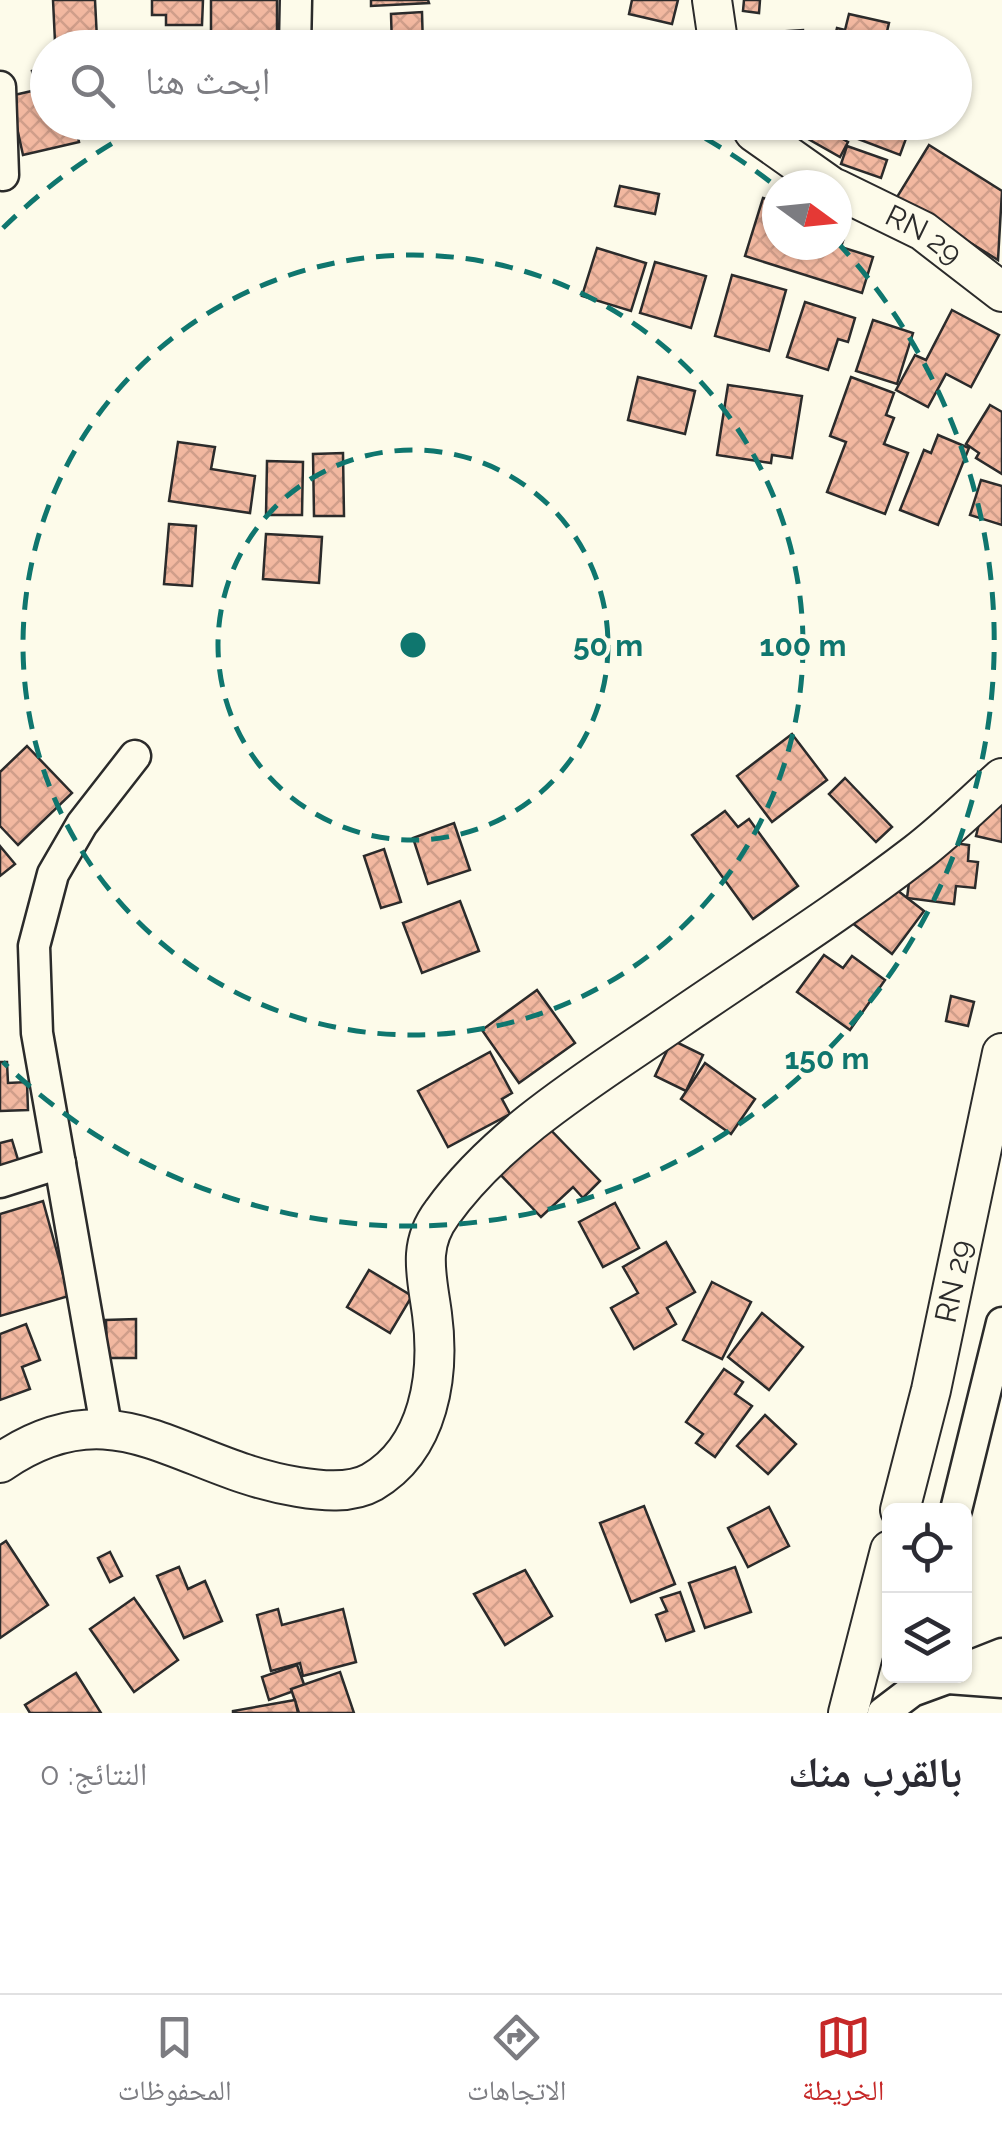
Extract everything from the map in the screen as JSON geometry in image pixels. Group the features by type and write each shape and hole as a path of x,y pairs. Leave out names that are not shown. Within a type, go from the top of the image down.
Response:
{"main road":[{"path":"712,0 716,30"},
{"path":"765,140 808,170"},
{"name":"RN 29","path":"852,196 923,230 1002,292"},
{"path":"0,1463 35,1439 71,1429 106,1426 254,1480 328,1492 370,1483 398,1461 420,1433 434,1380 433,1318 424,1266 426,1241 440,1214 463,1188 510,1142 598,1074 918,852 1002,778"},
{"name":"RN 29","path":"902,1503 993,1140 1002,1053"},
{"path":"848,1713 882,1581"}],"street":[{"path":"295,30 296,0"},
{"path":"0,87 3,175"},
{"path":"106,1426 38,1033 34,946 53,874 82,824 135,756"},
{"path":"0,1182 60,1163"},
{"path":"958,1503 1002,1323"},
{"path":"972,1667 1002,1654"},
{"path":"972,1677 1002,1682"},
{"path":"883,1713 914,1683"}],"building":[{"path":"53,0 95,0 97,30 54,30"},
{"path":"152,0 203,0 202,25 166,25 166,15 152,15"},
{"path":"211,0 277,0 277,30 211,30"},
{"path":"371,0 428,0 429,3 371,6"},
{"path":"632,0 678,0 672,24 629,14"},
{"path":"744,0 760,0 759,13 743,11"},
{"path":"422,12 422,30 391,30 391,14"},
{"path":"849,14 889,23 887,30 845,30"},
{"path":"30,91 30,140 79,142 23,155 10,96"},
{"path":"810,140 848,142 840,157"},
{"path":"861,140 905,140 900,155"},
{"path":"929,145 1002,191 998,260 897,197"},
{"path":"847,146 887,160 881,178 841,164"},
{"path":"620,186 659,194 655,214 615,206"},
{"path":"762,201 762,260 852,260 852,250 873,257 862,293 745,256"},
{"path":"597,248 646,263 631,311 582,296"},
{"path":"655,262 706,276 691,328 640,313"},
{"path":"732,275 786,290 769,351 715,336"},
{"path":"805,302 855,318 848,342 838,339 828,370 787,357"},
{"path":"952,310 999,335 971,387 946,374 928,407 896,390 915,355 926,360"},
{"path":"873,320 913,333 897,384 856,371"},
{"path":"638,377 695,391 685,434 628,420"},
{"path":"851,377 894,393 886,415 894,418 884,444 908,453 885,514 827,492 846,442 830,436"},
{"path":"728,385 802,396 792,458 772,455 771,463 717,455"},
{"path":"990,405 1002,412 1002,474 976,458 979,453 966,444"},
{"path":"938,435 969,448 938,525 900,510 924,450 931,453"},
{"path":"178,442 215,447 211,469 255,476 250,513 169,501"},
{"path":"343,453 344,516 314,516 313,454"},
{"path":"267,461 303,462 302,515 266,515"},
{"path":"981,480 1002,486 1002,525 970,515"},
{"path":"169,524 196,526 192,586 164,584"},
{"path":"266,534 322,537 319,583 263,579"},
{"path":"792,734 827,780 772,822 737,776"},
{"path":"27,746 72,793 18,845 0,826 0,772"},
{"path":"845,778 892,827 876,842 829,794"},
{"path":"986,795 1002,800 1002,842 976,836"},
{"path":"725,811 738,827 749,819 798,886 753,919 692,835"},
{"path":"454,823 470,870 428,884 413,838"},
{"path":"946,842 969,845 968,861 978,862 975,888 956,886 954,904 907,898 913,851"},
{"path":"0,846 15,864 0,876"},
{"path":"384,849 401,902 381,908 364,856"},
{"path":"884,880 924,911 892,954 851,922"},
{"path":"460,901 479,951 422,973 403,923"},
{"path":"824,955 843,968 852,956 885,980 850,1030 797,992"},
{"path":"537,990 575,1043 519,1083 482,1030"},
{"path":"951,996 974,1002 968,1026 946,1021"},
{"path":"672,1040 703,1055 686,1091 655,1076"},
{"path":"490,1052 512,1093 502,1099 510,1114 448,1147 418,1091"},
{"path":"0,1062 7,1062 8,1083 27,1082 28,1110 0,1111"},
{"path":"705,1063 755,1099 731,1134 681,1099"},
{"path":"545,1124 600,1181 583,1198 573,1187 541,1217 497,1171"},
{"path":"12,1140 19,1163 0,1169 0,1143"},
{"path":"43,1201 69,1296 0,1316 0,1214"},
{"path":"615,1203 639,1248 603,1267 579,1222"},
{"path":"666,1242 695,1292 667,1308 676,1324 634,1349 611,1308 638,1293 623,1267"},
{"path":"369,1270 412,1296 390,1333 347,1307"},
{"path":"712,1282 751,1302 722,1359 683,1340"},
{"path":"762,1313 803,1347 769,1390 728,1357"},
{"path":"136,1319 136,1358 107,1358 106,1320"},
{"path":"26,1324 40,1360 22,1367 30,1389 0,1400 0,1334"},
{"path":"724,1369 743,1382 735,1394 752,1406 715,1457 696,1443 703,1434 686,1422"},
{"path":"765,1415 796,1444 768,1474 737,1446"},
{"path":"644,1506 675,1584 631,1602 600,1523"},
{"path":"769,1507 789,1546 748,1567 728,1528"},
{"path":"6,1541 48,1605 0,1638 0,1545"},
{"path":"110,1552 122,1576 110,1582 98,1558"},
{"path":"179,1567 188,1589 205,1581 222,1621 184,1638 157,1576"},
{"path":"735,1567 751,1612 705,1628 689,1583"},
{"path":"525,1570 552,1616 505,1645 474,1594"},
{"path":"680,1592 694,1631 666,1641 656,1615 667,1611 661,1598"},
{"path":"134,1598 178,1660 134,1692 90,1629"},
{"path":"278,1609 282,1625 343,1609 356,1662 303,1676 300,1663 271,1671 257,1615"},
{"path":"297,1665 305,1687 269,1700 262,1677"},
{"path":"340,1672 354,1713 299,1713 291,1689"},
{"path":"76,1673 101,1713 30,1713 25,1705"},
{"path":"295,1700 298,1713 233,1713 233,1711"}]}
